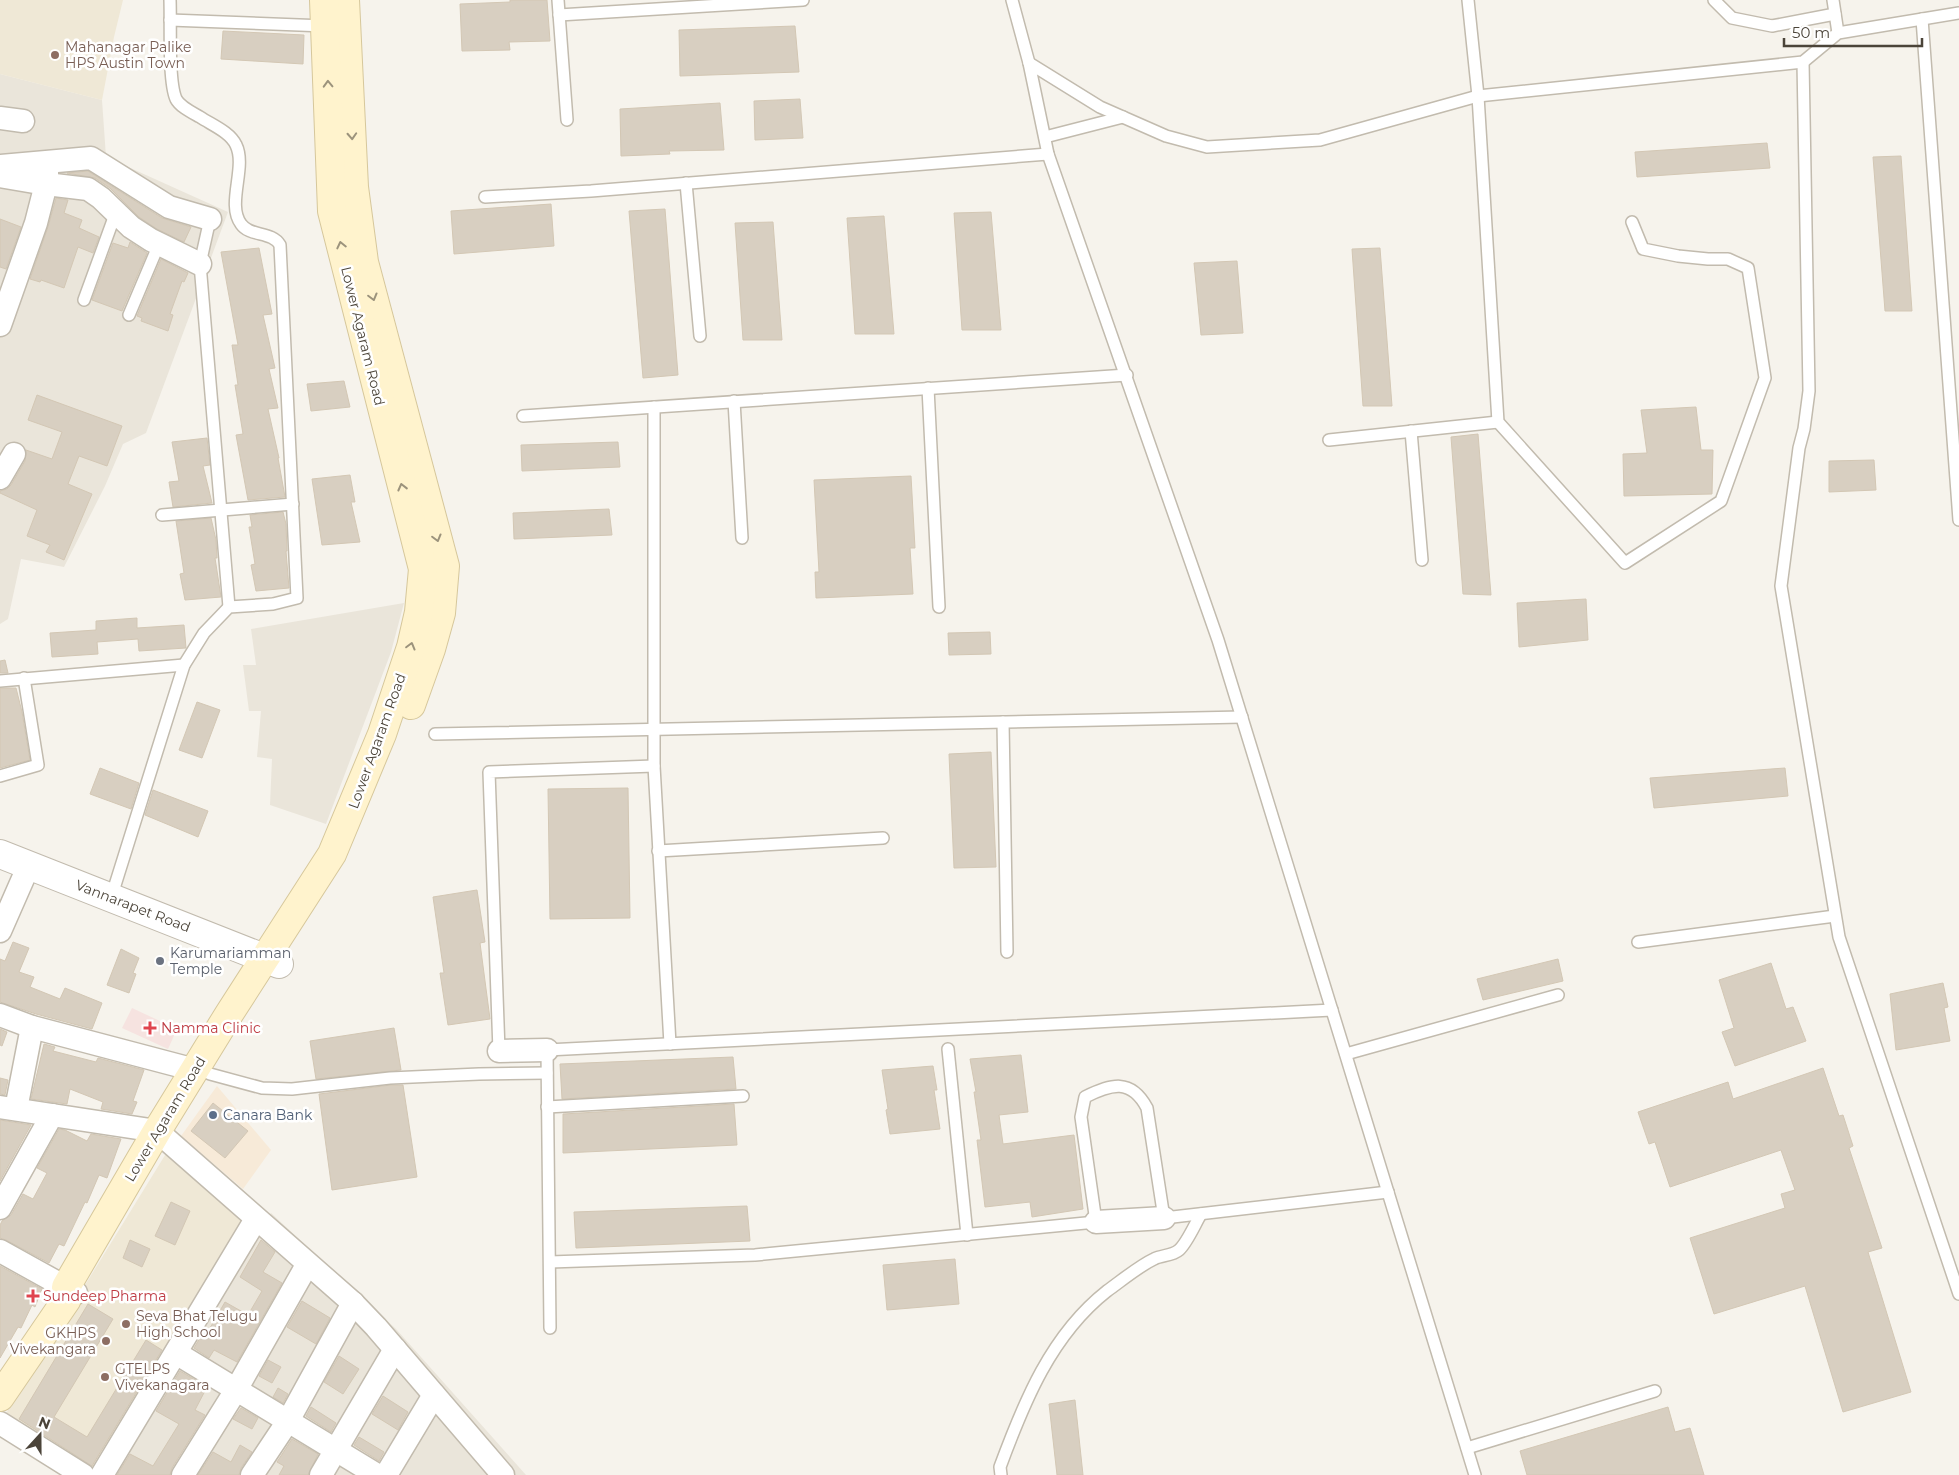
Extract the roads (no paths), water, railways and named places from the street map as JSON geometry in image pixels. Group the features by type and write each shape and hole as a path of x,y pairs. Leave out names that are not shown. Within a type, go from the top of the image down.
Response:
{"main road":[{"name":"Lower Agaram Road","path":"272,961 345,862 379,791 431,649 441,613 445,566 364,262 354,187 346,0"},
{"name":"Lower Agaram Road","path":"0,1397 69,1293 162,1136 272,961 332,854 382,734 411,647 418,612 423,569 332,211 325,13"}],"street":[{"path":"0,118 23,121"},
{"path":"0,166 91,158 169,207 210,219"},
{"path":"0,324 36,223 46,184 48,161"},
{"path":"0,176 88,189 131,227 158,244 200,264"},
{"path":"0,478 14,454"},
{"name":"Vannarapet Road","path":"0,854 272,961"},
{"path":"0,930 28,865"},
{"path":"0,1015 32,1027 202,1072"},
{"path":"32,1027 8,1108 162,1136 307,1265 353,1303 504,1475"},
{"path":"499,1051 547,1050"},
{"path":"0,1208 52,1115"},
{"path":"1096,1222 1164,1218"},
{"path":"102,1475 256,1219"},
{"path":"0,1251 69,1293"},
{"path":"183,1475 236,1390 307,1265"},
{"path":"252,1475 288,1421 353,1303"},
{"path":"321,1475 337,1451 395,1350"},
{"path":"176,1353 377,1475"},
{"path":"386,1475 434,1395"},
{"path":"0,1423 83,1475"}],"lane":[{"path":"111,898 184,664 204,633 229,607 273,604 297,598 280,244 274,238 248,230 241,224 238,218 236,210 239,155 236,145 224,132 184,107 177,100 172,76 170,0"},
{"path":"558,0 567,120"},
{"path":"559,15 803,0"},
{"path":"1012,0 1029,63 1048,154 1127,375 1218,640 1476,1475"},
{"path":"1468,0 1478,96 1498,422 1625,563 1721,501 1765,378 1748,268 1728,259 1678,256 1643,248 1632,222"},
{"path":"1714,0 1732,18 1772,26 1835,14"},
{"path":"1833,0 1838,34"},
{"path":"170,20 325,13"},
{"path":"1029,63 1100,107 1166,136 1208,147 1320,140 1478,96 1803,62 1838,34 1959,13"},
{"path":"1922,19 1959,520"},
{"path":"1803,62 1809,391 1804,429 1798,448 1781,586 1835,916 1847,966 1873,1037 1959,1294"},
{"path":"1045,137 1123,117"},
{"path":"485,197 591,191 1048,154"},
{"path":"686,183 700,336"},
{"path":"84,300 116,212"},
{"path":"210,219 200,264 229,607"},
{"path":"129,315 158,244"},
{"path":"522,416 1127,375"},
{"path":"928,388 939,607"},
{"path":"734,401 742,538"},
{"path":"654,407 653,730 658,851 670,1044"},
{"path":"1329,440 1498,422"},
{"path":"1411,431 1422,560"},
{"path":"162,515 293,504"},
{"path":"0,681 184,664"},
{"path":"0,776 38,765 24,678"},
{"path":"435,734 1242,717"},
{"path":"1003,722 1007,952"},
{"path":"499,1051 489,772 654,766"},
{"path":"658,851 883,838"},
{"path":"1638,942 1835,916"},
{"path":"1346,1054 1558,995"},
{"path":"550,1328 547,1050 1332,1010"},
{"path":"948,1049 967,1234"},
{"path":"202,1072 262,1088 292,1089 390,1078 547,1073"},
{"path":"550,1262 755,1255 1096,1222 1081,1117 1085,1097 1104,1088 1114,1086 1130,1088 1142,1098 1147,1108 1164,1218 1388,1192"},
{"path":"548,1107 743,1096"},
{"path":"1001,1475 1000,1467 1017,1419 1046,1361 1076,1319 1107,1292 1155,1258 1169,1255 1180,1249 1201,1214"},
{"path":"1467,1448 1655,1391"}],"place":[{"name":"Mahanagar Palike HPS Austin Town","path":"55,55"},
{"name":"Karumariamman Temple","path":"160,961"},
{"name":"Namma Clinic","path":"150,1028"},
{"name":"Canara Bank","path":"213,1115"},
{"name":"Sundeep Pharma","path":"33,1296"},
{"name":"Seva Bhat Telugu High School","path":"126,1324"},
{"name":"GKHPS Vivekangara","path":"106,1341"},
{"name":"GTELPS Vivekanagara","path":"105,1377"}]}
